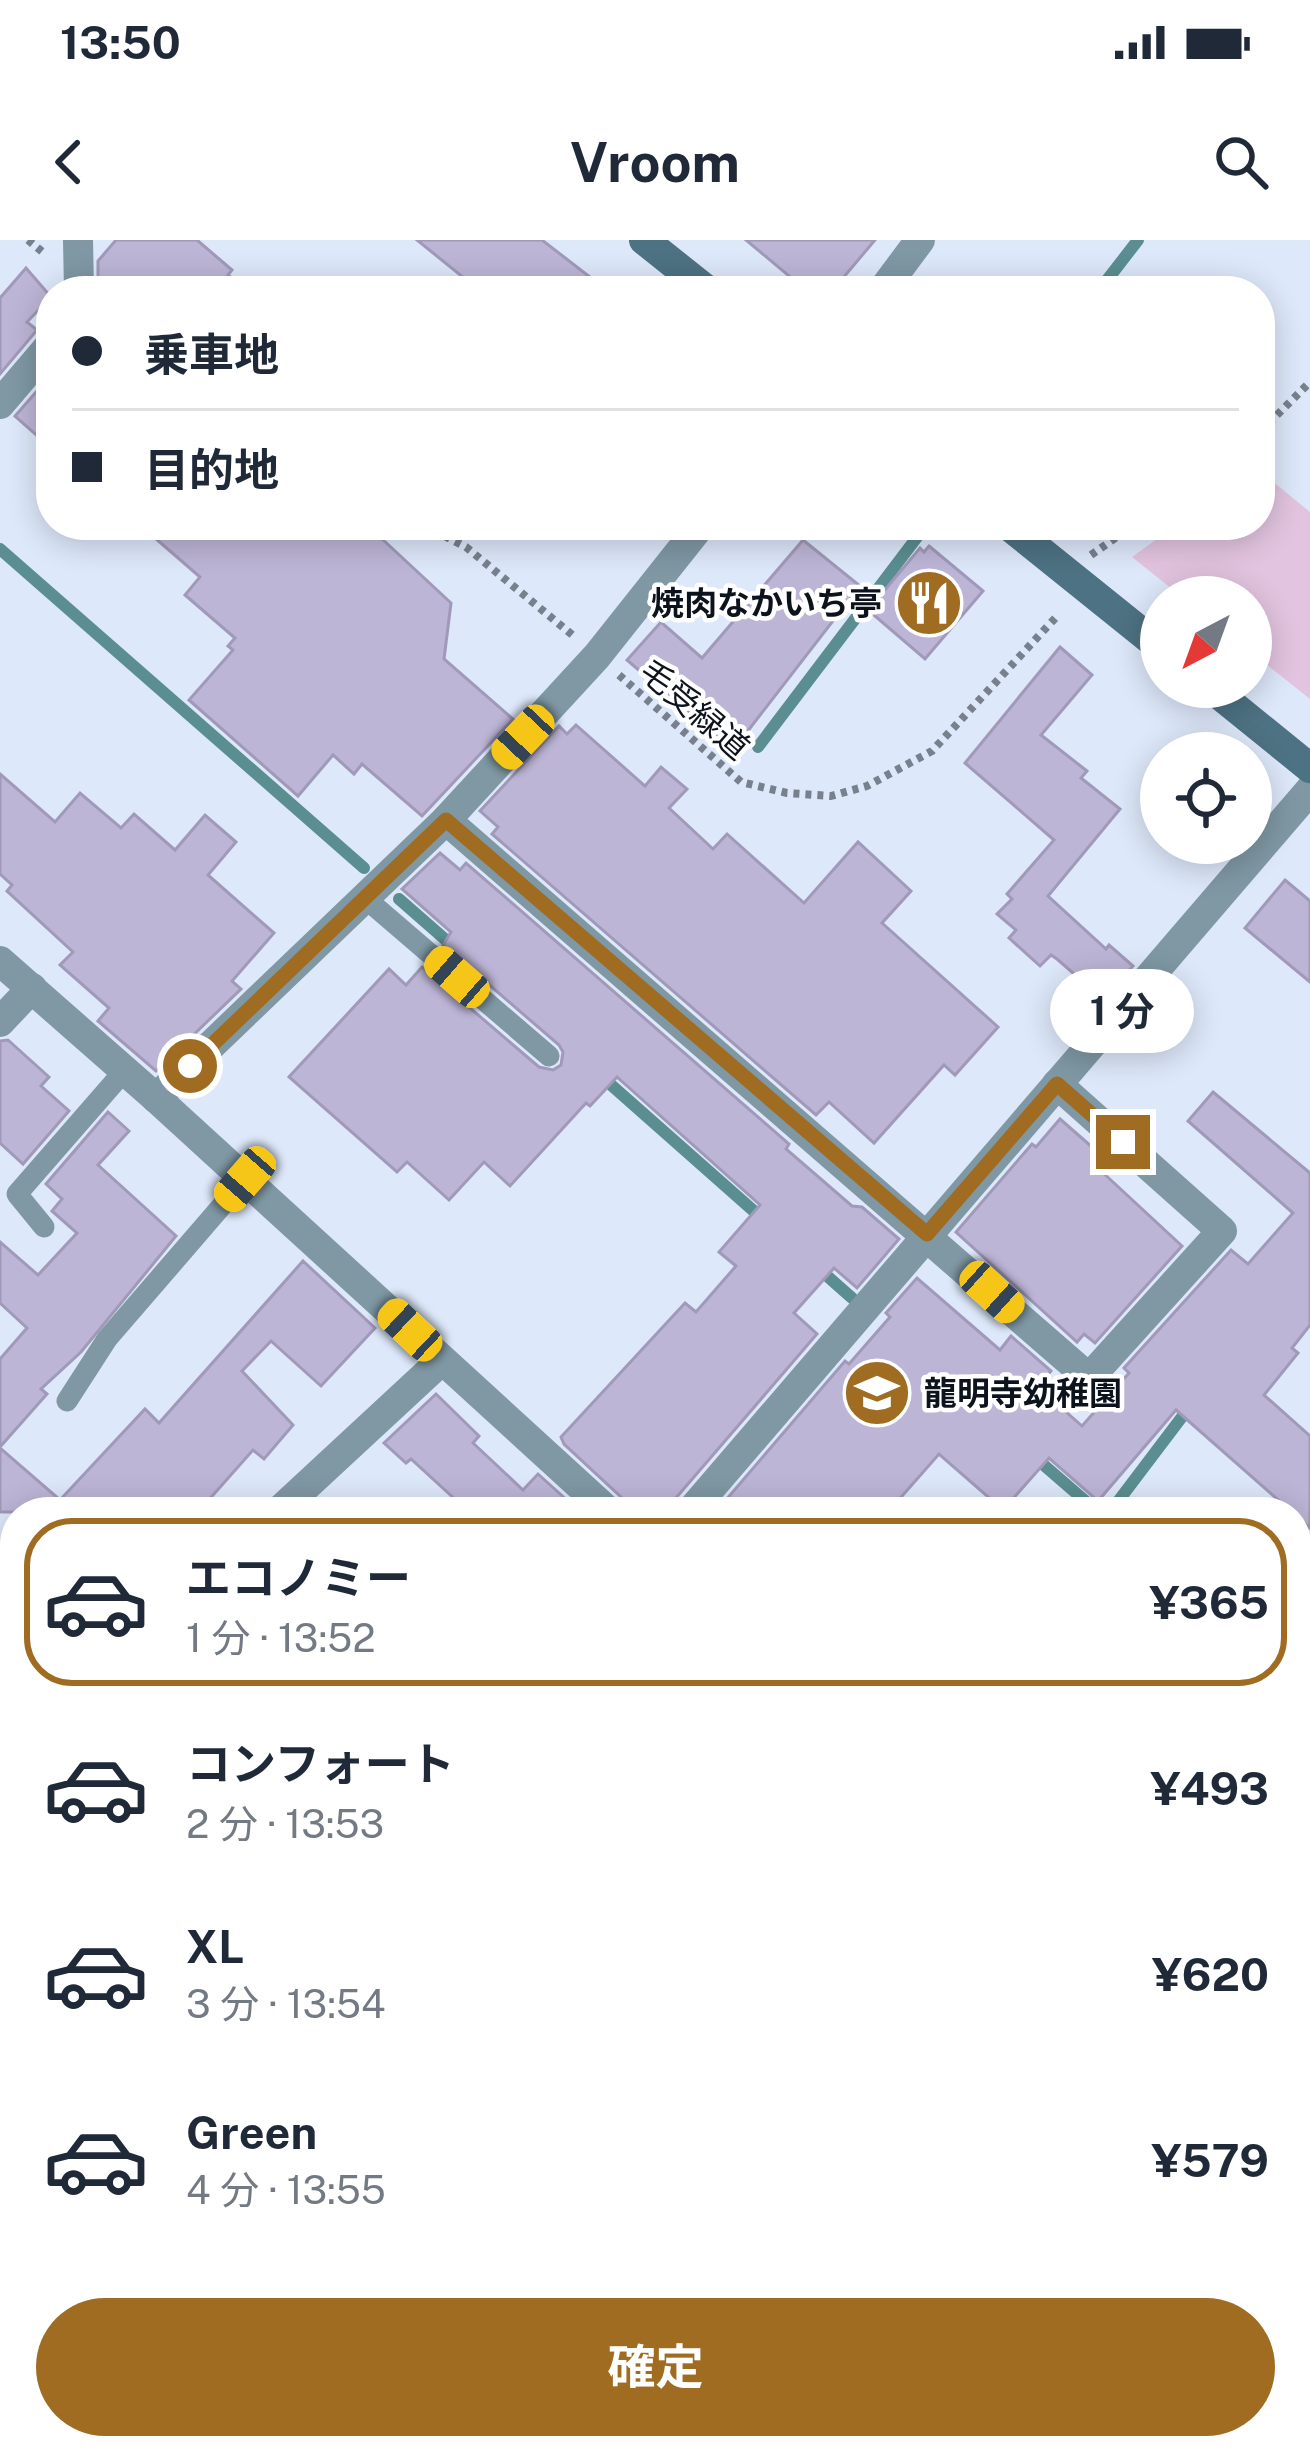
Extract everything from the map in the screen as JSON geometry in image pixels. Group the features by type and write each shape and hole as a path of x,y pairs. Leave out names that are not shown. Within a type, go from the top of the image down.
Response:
{"main road":[{"path":"644,240 689,276"},
{"path":"1027,540 1140,631"},
{"path":"1236,708 1310,768"}],"street":[{"path":"78,240 79,276"},
{"path":"893,276 920,240"},
{"path":"0,404 36,369"},
{"path":"156,1098 446,820 597,656 688,540"},
{"path":"703,1497 1310,790"},
{"path":"446,820 1089,1378 1222,1231 1057,1084"},
{"path":"0,961 593,1497"},
{"path":"0,1022 32,988"},
{"path":"294,1497 442,1360"}],"lane":[{"path":"365,898 549,1056"},
{"path":"44,1227 17,1194 124,1070"},
{"path":"67,1401 107,1339 245,1179"}],"path":[{"path":"1275,417 1310,382"},
{"name":"毛受緑道","path":"452,540 597,656 742,782 787,793 831,796 867,786 932,751 1059,614"},
{"path":"1066,572 1112,540"}],"shaded area":[{"path":"1275,483 1310,512 1310,699 1272,669 1272,576 1156,576 1132,557 1155,540 1275,540"}],"building":[{"path":"116,240 197,240 232,270 229,276 98,276 98,261"},
{"path":"417,240 542,240 589,276 461,276"},
{"path":"746,240 875,240 845,276 789,276"},
{"path":"26,268 36,280 36,313 27,322 36,331 0,374 0,298"},
{"path":"36,392 36,435 15,416"},
{"path":"157,540 383,540 451,603 444,659 513,719 422,816 362,764 354,774 333,755 298,796 189,700 233,650 228,646 235,638 185,595 200,577"},
{"path":"803,540 860,586 740,741 734,736 726,745 627,660 661,622 702,658"},
{"name":"焼肉なかいち亭","path":"929,546 983,591 925,659 868,610 920,548 924,552"},
{"path":"1060,647 1092,675 1041,735 1087,771 1081,778 1120,809 1048,896 1106,949 1109,945 1133,966 1104,1000 1051,955 1040,966 1009,938 1016,930 997,914 1012,899 1007,894 1054,840 965,763"},
{"path":"576,725 645,786 661,767 687,789 669,808 713,849 727,834 804,903 858,842 911,891 882,923 998,1027 955,1075 944,1065 874,1143 829,1102 816,1115 492,834 498,827 480,811 559,726 567,734"},
{"path":"0,774 55,822 80,793 121,828 134,814 175,850 205,815 236,842 208,875 274,933 232,981 241,989 156,1071 98,1021 109,1008 60,965 73,952 7,891 12,885 0,874"},
{"path":"440,853 460,870 466,863 789,1144 786,1149 899,1239 857,1288 834,1268 794,1313 817,1334 677,1497 621,1497 561,1437 685,1303 696,1312 736,1266 719,1252 760,1205 617,1077 590,1106 586,1103 510,1186 484,1162 449,1200 407,1162 397,1172 289,1077 389,969 406,985 422,967 539,1067 553,1070 561,1065 559,1045 443,945 451,932 402,889"},
{"path":"1285,880 1310,901 1310,982 1245,928"},
{"path":"8,1040 49,1077 41,1086 69,1111 23,1164 0,1143 0,1041"},
{"path":"1213,1092 1310,1173 1310,1325 1292,1348 1298,1353 1264,1395 1310,1436 1310,1497 1275,1497 1176,1410 1101,1497 1093,1497 1049,1458 1014,1497 988,1497 939,1454 901,1497 728,1497 845,1361 849,1364 890,1317 886,1313 917,1278 1000,1350 1011,1336 1051,1371 1038,1387 1082,1426 1129,1373 1124,1368 1231,1250 1248,1264 1293,1213 1188,1121"},
{"path":"108,1112 129,1131 98,1165 176,1236 81,1352 41,1389 47,1394 0,1447 0,1359 27,1328 0,1303 0,1242 38,1275 77,1233 52,1211 62,1199 46,1184"},
{"path":"1060,1119 1108,1161 1100,1170 1182,1246 1095,1343 1084,1334 1077,1342 956,1232 1032,1144 1036,1147"},
{"path":"303,1261 375,1328 321,1386 271,1341 242,1371 293,1425 264,1459 253,1450 211,1497 63,1497 145,1409 159,1423"},
{"path":"436,1394 479,1436 473,1443 523,1490 538,1474 563,1497 453,1497 411,1459 406,1463 384,1443"},
{"path":"0,1448 57,1497 0,1497"}],"waterway":[{"path":"1110,276 1138,240"},
{"path":"466,276 471,270"},
{"path":"758,747 915,540"},
{"path":"0,549 364,868"},
{"path":"399,899 455,948"},
{"path":"601,1076 765,1221"},
{"path":"817,1267 852,1298"},
{"path":"1121,1497 1191,1405"},
{"path":"1031,1454 1081,1497"}],"place":[{"name":"焼肉なかいち亭","path":"929,603"},
{"name":"龍明寺幼稚園","path":"877,1393"}],"route":[{"path":"190,1066 446,820 927,1234 1057,1084 1123,1142"}]}
